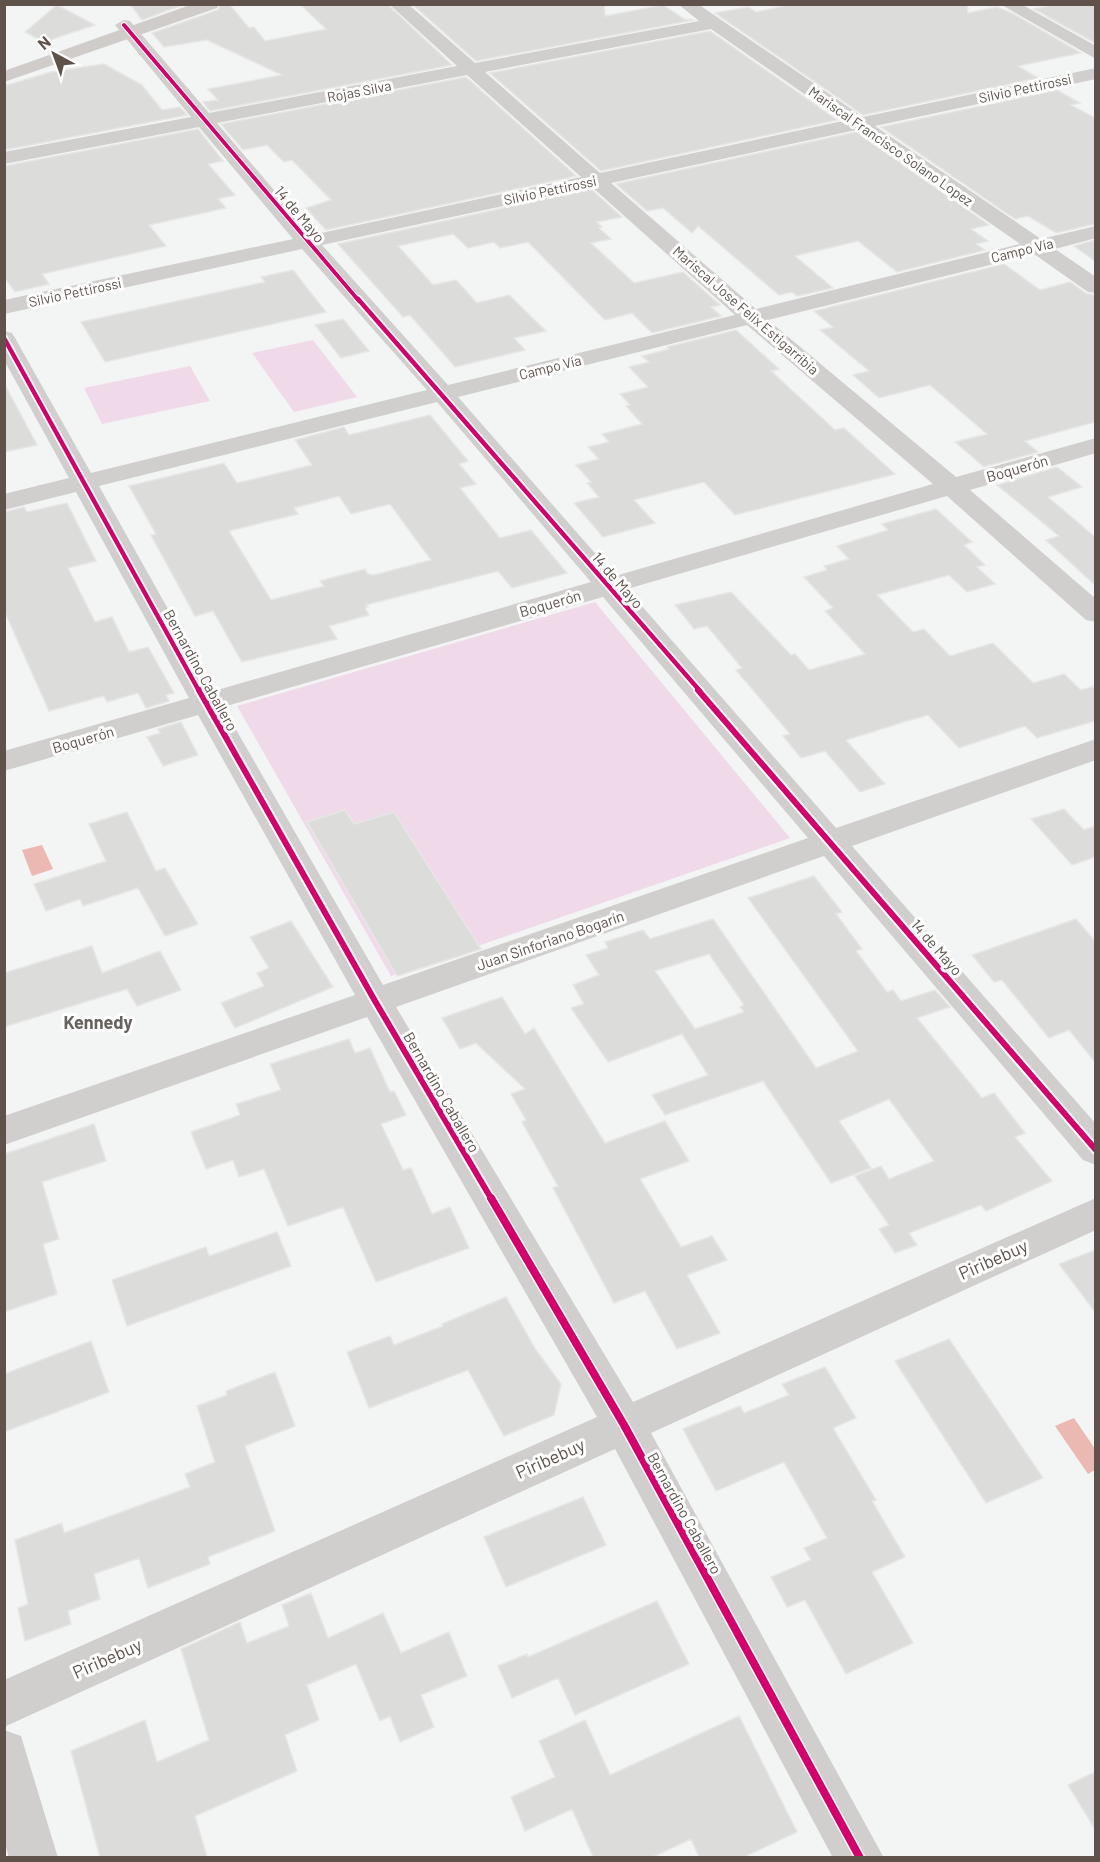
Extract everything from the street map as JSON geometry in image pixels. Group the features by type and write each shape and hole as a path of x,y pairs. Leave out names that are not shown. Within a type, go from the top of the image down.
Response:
{"main road":[{"path":"4,77 128,29 184,4"},
{"path":"4,66 211,4"}],"street":[{"name":"Mariscal Jose Felix Estigarribia","path":"397,4 751,317 952,487 1095,614"},
{"path":"1008,4 1095,54"},
{"name":"Mariscal Francisco Solano Lopez","path":"691,8 716,15 859,123 1095,287"},
{"name":"Rojas Silva","path":"4,158 472,69 716,15"},
{"name":"14 de Mayo","path":"128,29 307,242 442,393 1095,1150"},
{"name":"Silvio Pettirossi","path":"4,307 1095,73"},
{"name":"Campo Vía","path":"4,502 1095,232"},
{"name":"Bernardino Caballero","path":"4,338 206,703 375,1001 624,1425 860,1857"},
{"name":"Boquerón","path":"4,761 1095,445"},
{"name":"Juan Sinforiano Bogarín","path":"4,1131 1095,749"},
{"name":"Piribebuy","path":"4,1704 1095,1213"},
{"path":"4,1753 34,1857"}],"shaded area":[{"path":"313,340 357,397 294,412 252,353"},
{"path":"190,366 210,401 102,424 84,388"},
{"path":"595,602 790,838 391,976 237,706"},
{"path":"42,845 53,869 32,876 22,850"},
{"path":"1074,1418 1095,1449 1095,1470 1088,1474 1055,1426"}],"building":[{"path":"130,4 185,4 142,20"},
{"path":"221,4 229,4 249,28 254,27 265,41 326,29 300,4 387,4 452,65 210,111 203,102 218,100 208,89 282,75 207,40 164,47 152,33 218,10"},
{"path":"412,4 604,4 605,16 663,5 684,19 694,20 476,61"},
{"path":"794,4 967,4 968,13 996,7 1012,13 1081,53 1018,66 1038,78 863,115 715,13 748,7 756,12"},
{"path":"1057,4 1095,4 1095,43 1034,9"},
{"path":"57,5 95,25 44,42 25,32"},
{"path":"710,31 837,120 601,171 490,73"},
{"path":"104,64 142,85 162,110 180,107 187,115 4,150 4,86 51,72"},
{"path":"466,77 576,176 326,230 306,208 331,200 292,160 284,162 267,145 243,150 221,124"},
{"path":"1057,90 1080,103 1071,105 1095,118 1095,224 1056,233 1028,216 1015,219 881,127"},
{"path":"198,129 223,161 208,164 235,195 218,199 226,208 149,225 166,246 42,274 49,284 15,292 4,277 4,166"},
{"path":"856,132 989,225 971,229 988,241 976,244 985,250 897,272 858,241 795,256 833,288 797,296 792,292 779,295 698,226 692,233 663,208 647,211 616,184"},
{"path":"591,189 622,217 597,222 602,227 599,228 611,239 591,243 634,283 683,272 720,305 711,307 721,316 652,333 632,313 605,320 528,242 500,248 494,242 468,248 453,234 398,246 433,285 456,280 477,303 509,295 546,331 514,338 525,350 455,367 410,315 403,317 338,244"},
{"path":"1095,240 1095,261 1074,246"},
{"path":"1004,264 1040,290 1070,282 1087,294 1095,295 1095,422 1025,441 1038,452 984,467 955,442 987,434 930,385 879,398 853,375 869,371 820,330 833,327 814,311"},
{"path":"293,270 326,312 105,362 81,322 265,282 261,277"},
{"path":"343,319 369,351 341,358 315,325"},
{"path":"736,330 779,369 771,371 835,430 844,428 895,474 735,515 704,482 634,500 655,523 603,537 574,503 599,497 587,483 591,482 576,465 599,459 588,447 609,442 602,434 642,424 626,406 630,405 620,394 648,387 629,367 649,362 642,356 669,349 667,347"},
{"path":"4,383 37,445 4,452"},
{"path":"430,415 468,461 459,464 476,484 460,488 500,538 531,530 567,573 512,588 498,571 366,605 368,607 365,608 369,615 329,626 337,639 242,662 213,611 195,616 151,535 156,534 129,486 224,463 237,483 312,465 295,440 344,427 349,435","holes":["339,496 351,514 390,504 431,560 374,575 368,574 365,569 320,581 324,586 271,600 229,531 298,514 294,508"]},
{"path":"1057,467 1082,487 1048,497 1095,537 1095,585 1046,540 1059,536 997,485"},
{"path":"67,503 96,561 68,568 95,622 112,617 129,652 148,647 174,693 166,695 169,701 146,708 138,693 107,702 104,696 49,711 4,610 4,512 24,507 27,512"},
{"path":"936,509 972,542 964,545 985,565 977,567 995,584 967,592 949,575 877,595 913,632 924,629 950,656 993,643 1033,683 1064,674 1081,690 1095,686 1095,721 1037,738 1025,726 959,748 928,715 907,721 846,740 885,784 860,792 825,751 801,758 783,736 790,734 736,670 742,668 707,626 694,629 675,605 731,592 791,655 795,654 809,670 865,654 825,611 833,608 804,577 827,570 824,566 849,559 837,546 888,530 882,524"},
{"path":"181,722 198,755 163,766 147,737 160,733 158,729"},
{"path":"1064,809 1084,830 1095,826 1095,857 1072,865 1031,819"},
{"path":"345,810 354,824 394,812 481,949 397,976 307,822"},
{"path":"127,812 156,871 165,868 198,924 165,936 138,888 83,906 80,899 46,911 34,884 106,861 89,824"},
{"path":"814,876 842,912 836,914 862,949 856,951 887,992 893,990 901,1001 935,990 950,1007 917,1018 982,1098 994,1093 1025,1133 1015,1137 1052,1181 986,1211 981,1205 909,1233 917,1245 895,1253 879,1229 889,1225 855,1176 881,1166 889,1179 934,1161 889,1099 839,1121 871,1168 831,1183 763,1081 665,1115 652,1095 708,1075 682,1034 608,1062 571,1008 584,1004 573,985 599,975 586,955 608,948 605,942 643,930 650,939 713,919 816,1068 858,1051 748,898","holes":["709,954 744,1005 740,1007 744,1012 695,1029 655,971"]},
{"path":"1076,919 1095,941 1095,1062 1069,1030 1049,1038 1002,980 994,982 972,955"},
{"path":"291,921 333,987 235,1028 221,1003 264,986 257,973 269,968 250,937"},
{"path":"92,946 102,973 160,951 181,990 137,1006 127,989 4,1027 4,973"},
{"path":"502,997 525,1034 534,1028 605,1143 665,1121 689,1161 640,1179 681,1247 712,1236 727,1260 687,1275 720,1333 677,1349 645,1291 614,1303 553,1188 558,1186 522,1122 526,1120 511,1094 525,1089 476,1043 460,1049 442,1018"},
{"path":"349,1039 355,1053 370,1048 390,1092 394,1091 406,1115 381,1124 403,1170 411,1168 432,1214 450,1207 469,1248 376,1282 343,1207 288,1226 264,1169 239,1177 233,1160 206,1169 191,1132 240,1115 236,1104 281,1090 270,1064"},
{"path":"94,1124 106,1161 42,1182 59,1239 43,1244 57,1294 4,1312 4,1154"},
{"path":"277,1232 291,1266 127,1326 112,1280 206,1247 209,1256"},
{"path":"1095,1250 1095,1312 1059,1264"},
{"path":"506,1297 536,1350 561,1384 554,1415 504,1436 468,1370 369,1408 347,1352 390,1336 394,1345 443,1326 442,1324"},
{"path":"949,1339 1043,1478 986,1503 895,1361"},
{"path":"91,1341 109,1392 4,1432 4,1374"},
{"path":"825,1367 856,1418 833,1428 876,1500 872,1501 905,1557 872,1572 913,1643 846,1674 805,1600 787,1607 771,1577 811,1560 804,1548 827,1538 784,1462 716,1491 683,1429 740,1406 744,1413 789,1395 782,1384"},
{"path":"275,1372 295,1426 245,1446 275,1531 208,1557 210,1564 148,1588 139,1558 94,1574 100,1599 68,1611 71,1624 25,1641 18,1608 28,1604 15,1540 62,1523 64,1533 190,1487 185,1474 215,1462 197,1406 227,1395 226,1391"},
{"path":"583,1497 606,1545 506,1587 484,1537"},
{"path":"311,1593 328,1638 383,1613 401,1653 449,1632 467,1676 421,1695 434,1727 400,1742 390,1716 380,1721 356,1664 307,1685 319,1720 285,1735 297,1771 195,1816 207,1857 100,1857 71,1751 145,1720 157,1762 209,1740 181,1649 240,1622 247,1643 289,1626 282,1605"},
{"path":"657,1601 689,1664 575,1715 558,1678 512,1698 498,1666 527,1654 528,1657"},
{"path":"739,1716 797,1832 744,1857 699,1857 691,1839 653,1857 593,1857 572,1809 525,1831 511,1797 555,1777 539,1741 585,1720 610,1775"},
{"path":"1095,1772 1095,1829 1068,1785"}],"cycle path":[{"path":"124,25 307,242 442,393 1096,1150"},
{"path":"4,338 206,703 375,1001 624,1425 860,1858"}],"district":[{"name":"Kennedy","path":"98,1022"}]}
